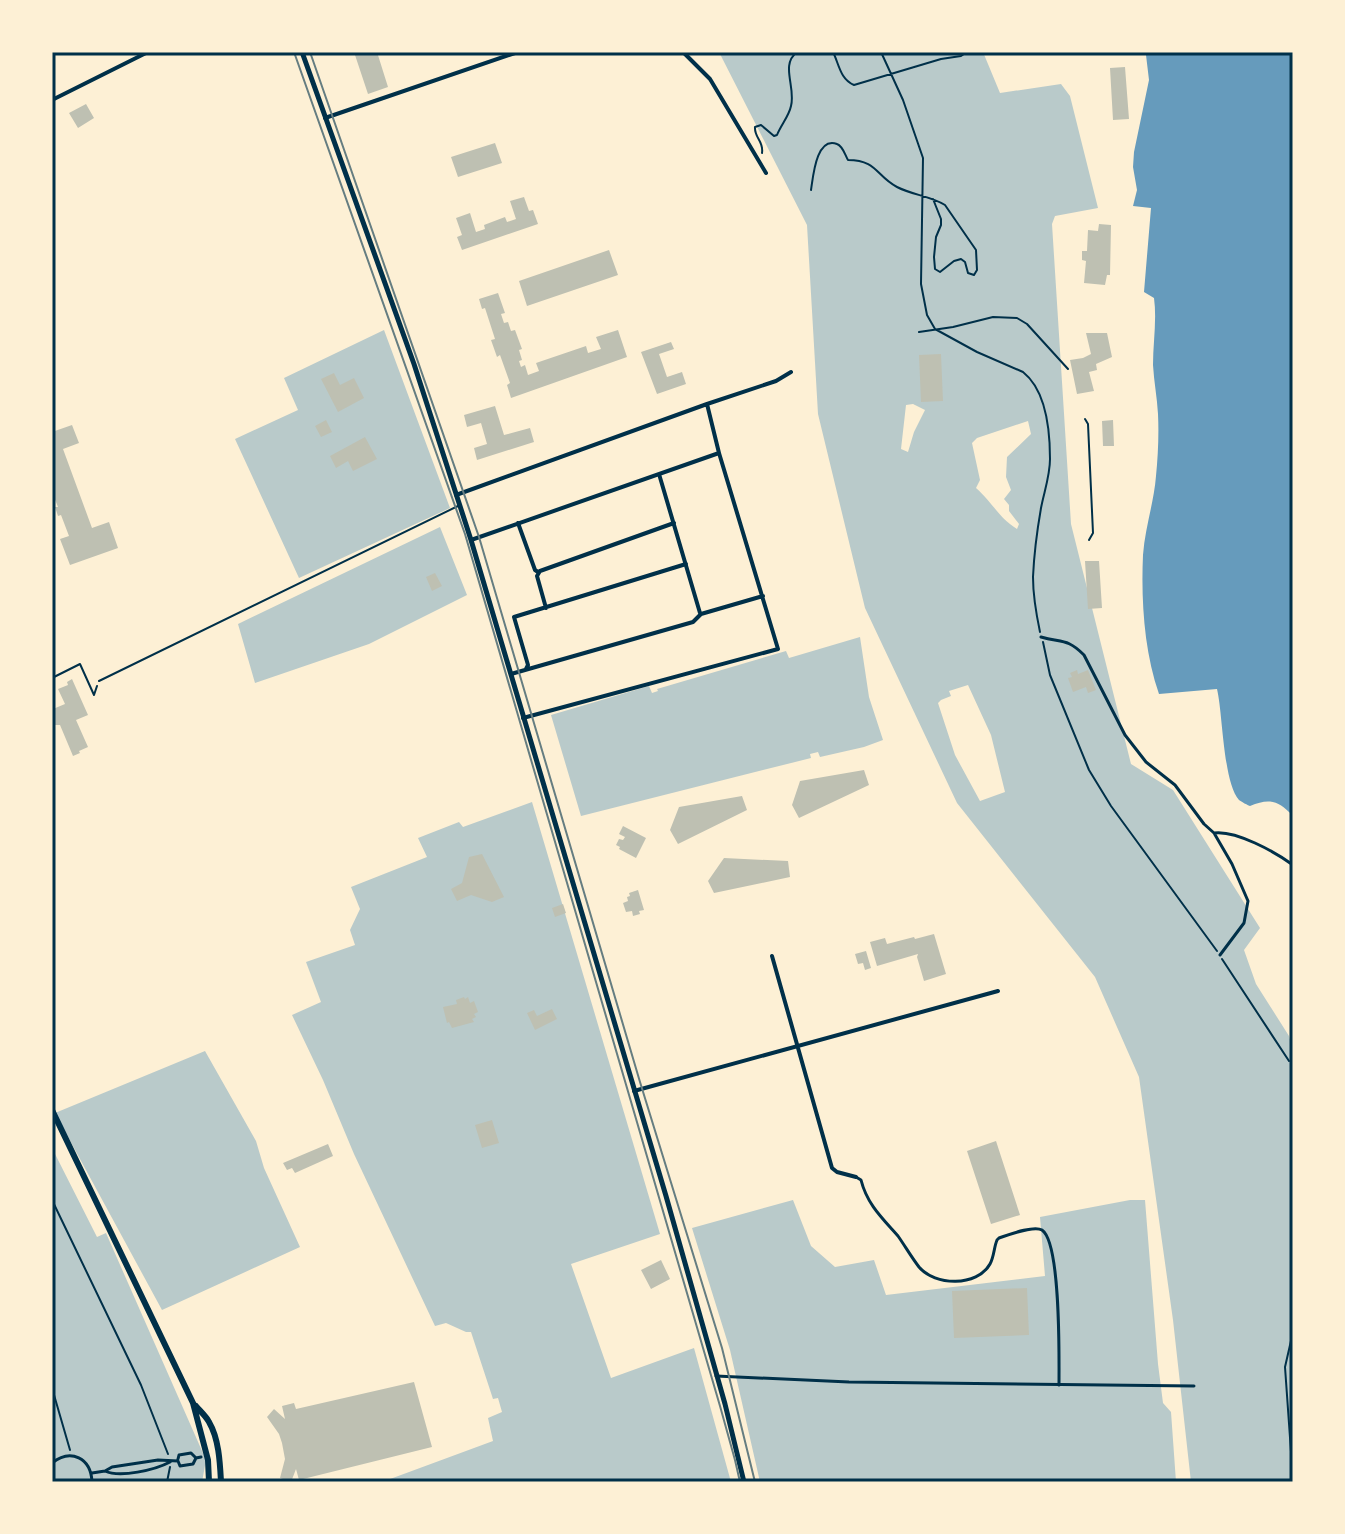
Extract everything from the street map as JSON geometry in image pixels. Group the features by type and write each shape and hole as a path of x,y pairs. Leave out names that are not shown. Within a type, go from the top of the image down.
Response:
{"main road":[{"path":"52,1110 193,1403 208,1460 209,1482"},
{"path":"193,1403 209,1421 215,1437 221,1482"}],"street":[{"path":"52,100 148,52"},
{"path":"302,52 414,364 471,540 666,1196 744,1482"},
{"path":"325,118 518,52"},
{"path":"683,52 710,79 766,173"},
{"path":"456,495 776,381 791,372"},
{"path":"523,718 778,649 707,404"},
{"path":"471,540 719,453"},
{"path":"659,474 701,614"},
{"path":"518,523 538,572 546,608"},
{"path":"538,572 674,523"},
{"path":"525,671 528,665 514,617 686,564"},
{"path":"511,674 693,622 701,614 763,596"},
{"path":"1041,637 1073,645 1084,655 1125,735 1146,762 1175,785 1214,833 1232,864 1248,901 1244,923 1220,955"},
{"path":"1214,833 1221,832 1247,840 1293,865"},
{"path":"772,956 832,1168 861,1180 874,1209 909,1250 919,1267 934,1277 948,1281 968,1279 990,1265 999,1238 1033,1228 1044,1232 1051,1251 1058,1295 1059,1385"},
{"path":"634,1091 998,991"},
{"path":"716,1376 849,1382 1194,1386"},
{"path":"52,1463 71,1455 84,1461 92,1473 92,1482"},
{"path":"92,1473 158,1460 178,1461 180,1466 193,1464 199,1458"},
{"path":"105,1471 113,1475 160,1468 171,1462"}],"lane":[{"path":"99,681 459,506"}],"path":[{"path":"758,158 762,154 762,145 755,134 755,127 761,125 774,136 777,135 792,103 788,64 789,58 797,52"},
{"path":"833,52 842,75 854,85 967,52"},
{"path":"881,52 903,100 920,149 924,173 921,284 927,315 935,329 1023,372 1033,383 1041,400 1048,430 1050,461 1033,577 1034,601 1050,675 1089,770 1111,806 1220,955 1293,1067"},
{"path":"811,190 819,153 832,143 841,146 848,160 863,160 890,183 933,199 945,205 976,250 977,270 974,275 968,273 961,259 940,272 935,269 936,237 941,219 933,199"},
{"path":"919,332 993,317 1017,318 1027,324 1068,369"},
{"path":"1085,419 1088,424 1093,533 1089,540"},
{"path":"52,678 80,664 94,695 99,681"},
{"path":"52,1200 141,1385 171,1462 167,1482"},
{"path":"1293,1332 1285,1367 1293,1480"},
{"path":"52,1388 71,1455"}],"shaded area":[{"path":"719,52 983,52 1000,93 1061,84 1070,96 1098,208 1055,216 1052,224 1071,524 1131,764 1173,790 1260,928 1244,950 1256,984 1289,1036 1293,1050 1293,1482 1191,1482 1173,1320 1139,1077 1095,977 957,803 865,608 818,414 807,225","holes":["913,404 925,410 908,452 901,449 906,405","1028,421 1031,434 1007,457 1006,477 1011,490 1004,499 1019,524 1017,529 976,488 980,480 972,443 977,438","968,685 991,735 1005,792 980,801 955,755 938,703 951,696 949,691"]},
{"path":"384,330 450,508 299,578 235,439 298,410 284,378"},
{"path":"440,527 467,595 369,644 255,683 238,624"},
{"path":"860,637 869,697 883,740 820,757 818,752 810,754 811,758 581,816 551,715 649,686 652,693 786,651 789,658"},
{"path":"532,802 660,1234 571,1264 611,1378 694,1348 731,1482 382,1482 493,1441 488,1418 502,1412 498,1398 493,1399 471,1332 446,1323 435,1326 292,1015 321,1002 306,962 355,945 350,930 360,909 351,887 427,857 418,838 459,822 463,827"},
{"path":"205,1051 256,1141 264,1168 300,1247 162,1310 55,1113"},
{"path":"52,1148 97,1237 106,1233 206,1460 202,1482 52,1482"},
{"path":"793,1200 811,1246 835,1267 874,1260 886,1295 1045,1276 1040,1217 1145,1200 1158,1364 1163,1403 1171,1412 1176,1482 760,1482 730,1350 692,1228"}],"water":[{"path":"1116,52 1293,52 1293,816 1273,802 1250,806 1239,800 1227,764 1217,689 1159,694 1150,660 1142,572 1158,453 1153,365 1155,306 1154,298 1144,292 1151,208 1133,206 1137,190 1134,152 1149,80 1146,55 1119,55"}],"building":[{"path":"354,52 377,52 388,87 368,94"},
{"path":"1125,67 1129,119 1113,120 1110,68"},
{"path":"86,104 94,118 78,128 69,113"},
{"path":"495,143 502,163 458,177 451,157"},
{"path":"524,197 538,224 462,250 457,237 462,235 456,218 470,213 476,232 485,229 484,225 505,217 507,222 516,219 510,201"},
{"path":"1099,224 1111,225 1110,275 1107,275 1105,285 1084,283 1086,261 1082,260 1082,251 1087,251 1088,230 1098,231"},
{"path":"609,250 618,275 527,306 519,281"},
{"path":"498,293 505,313 501,314 504,323 508,322 511,331 515,330 522,349 519,350 522,360 519,361 521,367 525,365 528,375 539,371 536,363 586,346 588,353 601,349 596,337 618,330 627,357 511,398 507,385 510,383 500,355 497,357 491,340 495,339 479,299"},
{"path":"1086,333 1107,333 1112,357 1096,364 1097,370 1089,372 1094,391 1077,394 1070,360 1091,354"},
{"path":"671,342 674,349 659,354 667,377 682,372 686,384 657,394 641,352"},
{"path":"941,354 943,401 921,402 919,355"},
{"path":"334,373 340,385 354,378 364,398 338,412 321,379"},
{"path":"495,406 504,435 530,428 534,442 477,460 474,448 487,444 481,423 467,427 464,415"},
{"path":"326,420 332,432 321,437 315,426"},
{"path":"1113,420 1114,446 1103,446 1102,421"},
{"path":"72,425 79,443 63,449 92,528 109,522 118,548 70,565 60,539 69,536 52,497 52,432"},
{"path":"365,437 377,459 353,471 348,461 336,468 330,456"},
{"path":"1085,561 1099,561 1102,608 1088,609"},
{"path":"435,573 442,586 432,591 426,577"},
{"path":"1077,670 1078,674 1088,670 1096,690 1088,693 1086,687 1073,692 1068,678 1072,677 1070,673"},
{"path":"72,679 88,715 76,720 88,747 73,756 60,725 52,725 53,709 65,704 58,689 68,685 67,682"},
{"path":"864,770 869,785 799,818 792,805 800,781"},
{"path":"742,796 747,810 678,844 670,830 679,807"},
{"path":"623,826 646,838 636,858 616,845 619,839 625,837 619,834"},
{"path":"482,854 504,897 492,902 471,895 457,901 451,889 462,883 469,857"},
{"path":"724,858 788,861 790,877 714,893 708,881"},
{"path":"638,890 644,910 633,916 632,911 626,912 623,903 628,901 629,893"},
{"path":"563,904 566,913 555,917 552,908"},
{"path":"934,934 946,974 924,981 918,954 877,966 870,942 885,938 887,944"},
{"path":"866,951 871,968 865,970 863,963 858,964 855,954"},
{"path":"468,997 470,1003 474,1001 478,1012 472,1019 474,1022 452,1028 447,1023 443,1007 457,1004 456,1000"},
{"path":"552,1009 557,1019 535,1030 527,1013 534,1010 537,1016"},
{"path":"492,1120 499,1143 482,1148 475,1125"},
{"path":"996,1141 1020,1215 991,1224 967,1151"},
{"path":"328,1144 333,1156 295,1173 292,1168 287,1170 283,1163"},
{"path":"661,1260 670,1279 651,1289 641,1270"},
{"path":"1027,1288 1029,1335 954,1338 952,1291"},
{"path":"414,1382 432,1447 299,1480 296,1469 291,1482 280,1478 285,1459 282,1443 267,1417 274,1409 285,1419 282,1406 294,1403 296,1409"}],"tram line":[{"path":"294,52 465,534 740,1482"},
{"path":"310,52 479,537 722,1348 755,1482"}]}
